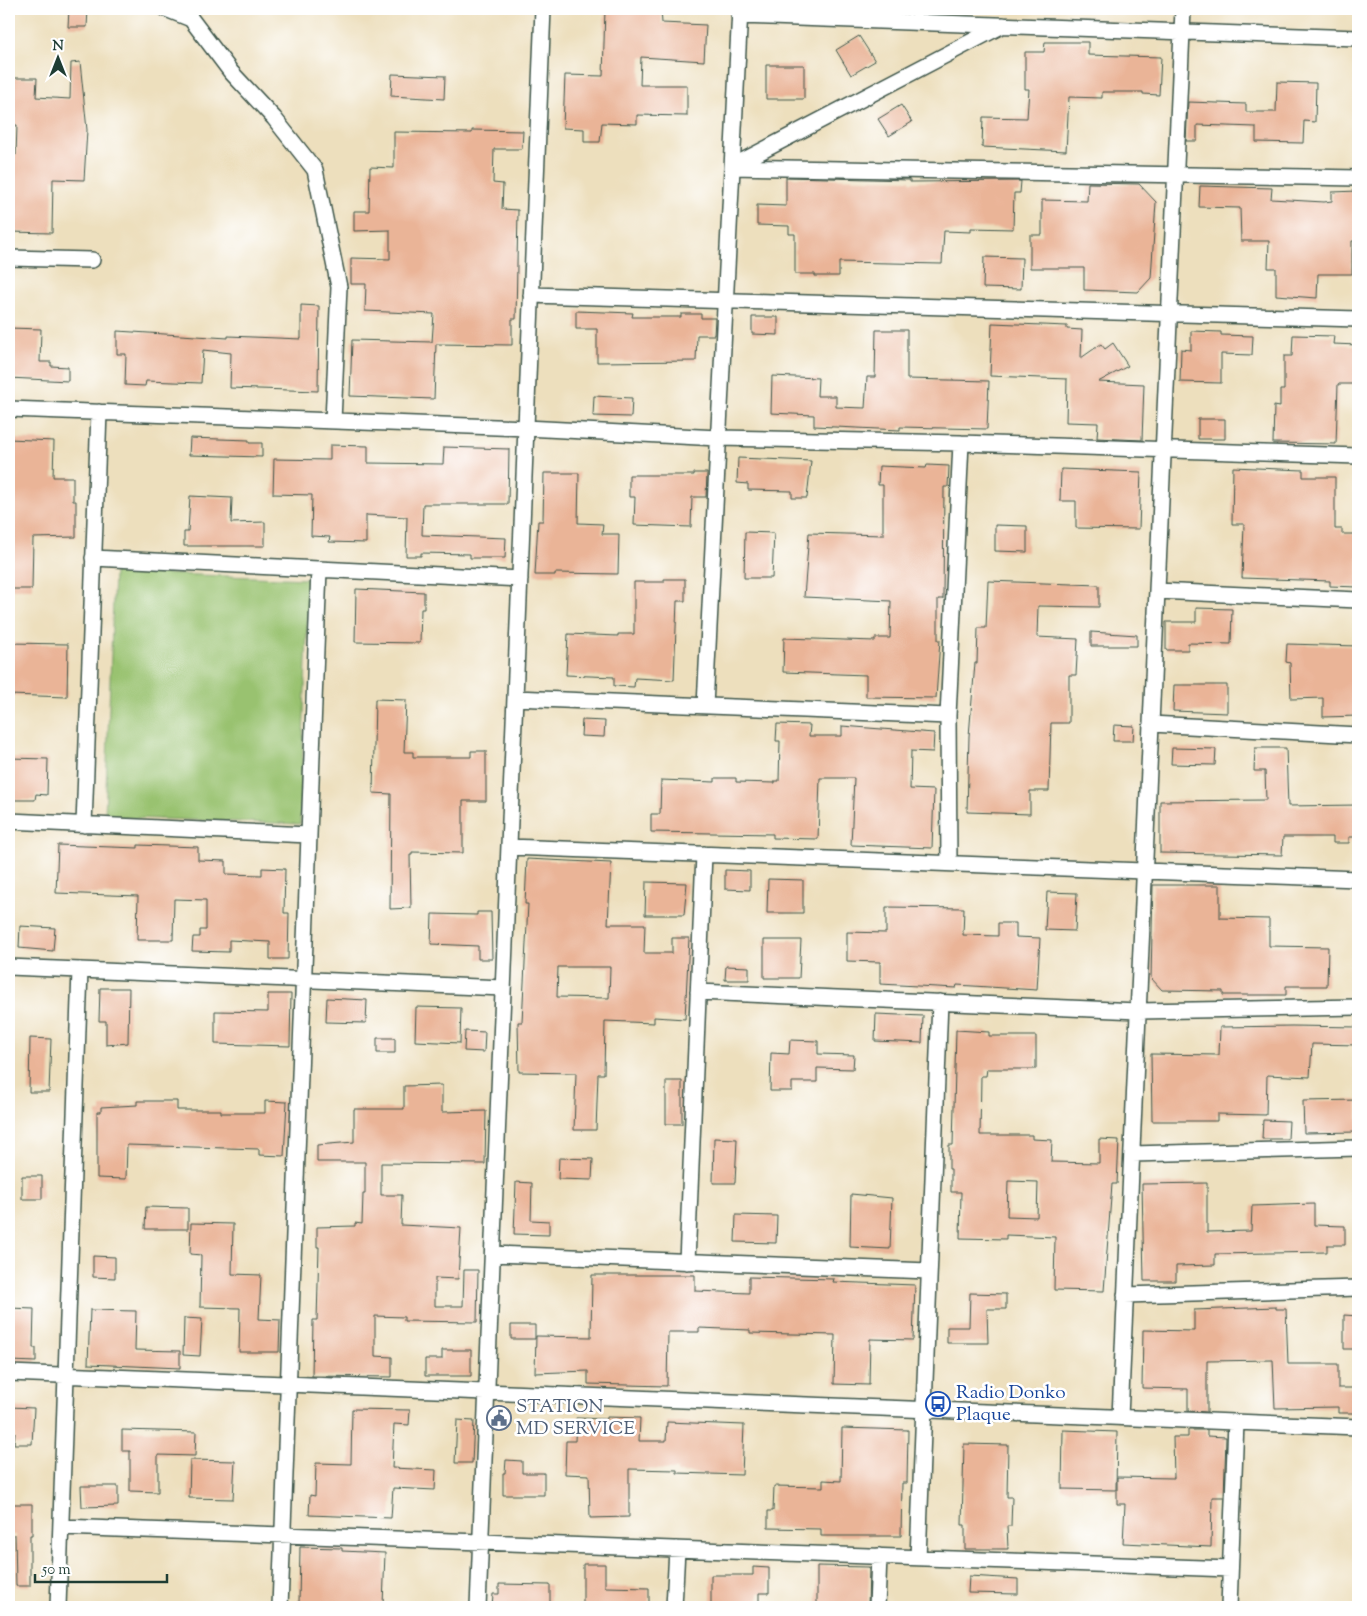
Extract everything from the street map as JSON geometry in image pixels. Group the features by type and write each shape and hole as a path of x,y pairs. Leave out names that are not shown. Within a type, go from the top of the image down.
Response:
{"street":[{"path":"166,9 191,19 231,72 274,118 316,170 339,287 333,421"},
{"path":"478,1607 543,9"},
{"path":"1120,1417 1183,9"},
{"path":"705,706 739,12 1003,25 1358,38"},
{"path":"732,167 1003,25"},
{"path":"732,167 1358,178"},
{"path":"9,258 92,260"},
{"path":"531,295 1358,319"},
{"path":"9,409 526,428 718,438 961,443 1358,456"},
{"path":"84,824 99,412"},
{"path":"949,863 948,716 961,443"},
{"path":"94,558 520,579"},
{"path":"280,1607 319,569"},
{"path":"1157,592 1358,600"},
{"path":"515,698 948,716"},
{"path":"1151,724 1358,735"},
{"path":"9,821 309,836"},
{"path":"509,847 1358,879"},
{"path":"687,1262 704,854"},
{"path":"9,967 503,988"},
{"path":"58,1607 80,970"},
{"path":"698,992 1138,1011 1358,1008"},
{"path":"918,1558 940,1002"},
{"path":"1132,1154 1358,1148"},
{"path":"493,1254 930,1271"},
{"path":"1125,1295 1358,1288"},
{"path":"9,1373 1358,1427"},
{"path":"1229,1607 1236,1422"},
{"path":"61,1527 1230,1569"},
{"path":"674,1607 677,1549"},
{"path":"877,1607 879,1556"}],"green space":[{"path":"114,572 309,579 300,824 105,817"}],"building":[{"path":"69,9 88,9 87,27 68,27"},
{"path":"605,9 661,9 662,23 706,25 704,61 641,57 640,85 687,85 687,116 637,115 637,124 602,123 600,142 584,142 584,129 563,128 565,75 603,76"},
{"path":"859,36 875,61 851,75 836,50"},
{"path":"1045,42 1088,42 1088,55 1161,57 1159,95 1143,94 1143,92 1102,92 1102,98 1069,97 1066,151 982,147 983,117 1027,118 1029,89 1025,89 1025,52 1044,52"},
{"path":"80,62 87,130 84,180 53,179 52,233 9,232 9,155 16,155 17,125 9,125 10,78 37,78 36,97 70,99 71,63"},
{"path":"766,65 804,65 804,99 766,99"},
{"path":"392,74 445,76 444,99 391,96"},
{"path":"1277,82 1316,83 1315,122 1304,121 1303,143 1256,142 1256,127 1197,125 1197,141 1186,141 1188,102 1246,104 1246,112 1276,112"},
{"path":"901,105 912,122 889,136 878,119"},
{"path":"472,130 523,131 522,149 494,149 493,183 503,184 502,209 518,210 516,319 512,319 512,345 436,344 434,399 350,396 352,340 432,342 434,314 365,311 366,284 351,284 351,258 390,259 390,230 354,231 354,211 369,211 370,167 394,168 394,132 472,133"},
{"path":"786,177 910,180 910,182 1021,181 1020,193 1014,193 1013,229 971,228 971,232 944,231 942,264 839,262 839,276 815,276 815,274 795,274 795,234 789,234 789,226 757,225 757,205 786,206"},
{"path":"1088,183 1139,184 1156,202 1151,278 1138,292 1084,290 1084,268 1030,268 1030,235 1042,235 1042,200 1087,201"},
{"path":"1200,186 1272,188 1271,199 1324,202 1332,201 1332,192 1358,191 1358,241 1352,241 1352,274 1318,274 1317,298 1276,295 1276,268 1268,268 1269,241 1241,241 1240,208 1199,207"},
{"path":"984,257 1022,258 1021,289 983,288"},
{"path":"301,305 319,306 318,391 230,388 231,353 203,350 201,383 146,381 145,386 125,385 126,354 117,354 117,331 228,338 228,336 301,339"},
{"path":"576,311 633,313 632,317 681,317 681,314 701,314 701,318 715,318 714,335 697,335 696,361 597,362 597,329 576,329"},
{"path":"752,317 778,317 778,335 752,334"},
{"path":"992,323 1067,326 1067,329 1082,330 1081,358 1101,344 1105,349 1113,343 1128,366 1098,382 1144,384 1142,440 1097,438 1098,423 1066,422 1067,379 990,376"},
{"path":"9,328 41,329 40,362 51,362 51,366 68,367 68,381 9,378"},
{"path":"876,330 907,330 907,379 989,381 987,429 900,427 900,430 814,426 814,415 771,413 772,376 818,378 817,396 836,396 836,407 865,408 867,377 875,377"},
{"path":"1191,331 1221,332 1221,335 1253,336 1252,355 1221,354 1221,383 1180,382 1181,349 1191,350"},
{"path":"1293,335 1334,336 1333,344 1358,345 1358,384 1338,384 1336,444 1273,443 1274,406 1280,407 1280,390 1284,390 1284,356 1292,356"},
{"path":"594,396 632,398 631,417 593,416"},
{"path":"1198,419 1225,419 1225,439 1198,439"},
{"path":"190,438 249,440 249,443 262,443 262,457 189,455"},
{"path":"9,439 54,441 53,477 73,477 73,501 76,501 76,537 33,538 32,589 9,589"},
{"path":"330,445 368,446 368,463 443,464 444,447 509,449 508,504 423,504 422,535 506,538 505,558 470,558 470,554 421,553 421,556 406,556 407,517 366,515 366,543 329,542 330,537 311,536 312,495 273,494 274,459 330,460"},
{"path":"738,458 811,461 807,498 792,498 792,491 748,490 748,484 737,483"},
{"path":"927,465 949,466 948,487 944,487 943,599 938,599 938,640 940,640 936,698 866,697 866,675 783,672 784,638 875,641 875,638 890,638 891,601 804,597 809,533 883,535 883,485 878,485 879,466 926,468"},
{"path":"1233,467 1303,470 1303,477 1335,477 1335,529 1342,529 1342,534 1358,534 1358,587 1330,586 1330,581 1242,578 1244,524 1232,524"},
{"path":"1061,469 1141,472 1139,529 1076,528 1076,501 1060,501"},
{"path":"544,473 579,473 578,523 603,524 602,534 619,534 618,574 555,573 555,575 535,575 538,521 543,521"},
{"path":"694,473 707,473 706,497 692,497 691,527 634,525 635,497 629,497 629,475 694,475"},
{"path":"190,496 232,498 231,523 265,522 265,546 184,546 184,532 188,532"},
{"path":"995,525 1027,526 1027,552 995,551"},
{"path":"745,532 774,533 772,578 744,578"},
{"path":"664,579 685,579 685,601 677,601 674,680 635,678 634,687 614,686 614,677 566,675 568,634 618,636 618,634 634,634 634,582 664,582"},
{"path":"988,581 1099,585 1099,607 1038,606 1037,637 1078,639 1076,675 1069,675 1069,723 1051,723 1049,791 1030,791 1030,814 967,812 969,736 975,663 977,663 978,628 986,628"},
{"path":"356,589 424,592 424,609 421,609 420,643 355,642"},
{"path":"1196,608 1232,609 1231,644 1188,643 1188,650 1166,650 1166,622 1196,622"},
{"path":"1091,632 1137,635 1137,646 1091,646"},
{"path":"9,643 68,644 67,697 9,695"},
{"path":"1287,644 1358,646 1358,716 1323,717 1323,698 1291,699 1290,663 1286,662"},
{"path":"1174,685 1227,685 1227,713 1173,711"},
{"path":"375,699 406,700 404,752 413,752 413,757 471,757 471,751 486,751 486,801 463,801 463,853 412,852 412,855 410,855 411,908 390,909 391,794 373,793"},
{"path":"582,720 605,721 604,737 581,736"},
{"path":"777,724 810,725 809,736 842,736 842,726 934,733 933,752 911,751 910,789 934,790 932,848 851,845 854,778 820,778 818,839 773,838 773,834 651,832 651,814 660,814 661,780 715,782 715,778 736,778 736,782 775,783 775,781 779,781 780,741 776,741"},
{"path":"1114,725 1134,726 1133,741 1113,741"},
{"path":"1172,748 1216,749 1215,765 1171,764"},
{"path":"1255,748 1286,748 1288,806 1358,805 1358,837 1349,837 1349,843 1333,843 1333,837 1283,837 1282,855 1160,853 1160,801 1266,800 1265,771 1254,771"},
{"path":"9,758 48,759 47,795 36,794 35,800 9,800"},
{"path":"58,845 138,848 138,845 198,847 198,860 226,861 226,874 262,875 262,868 285,869 284,913 289,913 288,959 270,959 270,942 229,940 229,952 192,951 193,937 200,937 200,930 206,930 206,900 174,899 173,940 137,940 138,896 56,893"},
{"path":"527,859 611,863 608,924 645,924 644,953 672,953 672,938 689,938 685,1019 654,1017 654,1023 605,1021 604,1074 598,1074 596,1130 574,1130 576,1073 519,1072 518,1022 522,1022 528,904 525,904","holes":["558,967 610,967 609,998 557,997"]},
{"path":"725,870 750,871 750,890 725,889"},
{"path":"768,879 803,880 803,913 767,913"},
{"path":"646,882 687,883 684,915 645,915"},
{"path":"1153,885 1220,885 1220,918 1269,919 1269,946 1328,947 1327,986 1286,986 1286,995 1223,995 1223,991 1162,990 1151,978"},
{"path":"1047,892 1077,893 1075,931 1045,930"},
{"path":"886,907 964,908 963,935 998,936 998,923 1016,923 1016,937 1040,938 1037,990 957,985 956,988 880,984 880,962 847,961 847,932 886,933"},
{"path":"477,912 491,912 492,959 478,959 478,946 431,944 432,914 477,915"},
{"path":"20,926 55,928 53,951 19,948"},
{"path":"764,940 801,940 799,978 764,978"},
{"path":"726,966 749,967 749,980 725,980"},
{"path":"100,988 129,988 128,1043 106,1045 106,1021 99,1021"},
{"path":"268,994 291,994 290,1046 215,1044 215,1011 268,1012"},
{"path":"327,998 367,1000 366,1023 326,1022"},
{"path":"416,1007 461,1008 460,1043 415,1041"},
{"path":"876,1014 923,1016 922,1043 875,1041"},
{"path":"1220,1027 1358,1027 1358,1045 1312,1044 1310,1077 1267,1075 1266,1115 1217,1114 1217,1121 1152,1121 1151,1054 1219,1055"},
{"path":"956,1030 989,1032 989,1036 1036,1036 1036,1069 987,1069 986,1076 981,1076 980,1135 1032,1135 1032,1139 1052,1140 1051,1162 1099,1163 1099,1139 1119,1140 1117,1184 1112,1184 1104,1291 1054,1290 1055,1237 1006,1235 1006,1239 960,1238 961,1192 951,1192 951,1169 949,1169 949,1145 953,1145","holes":["1008,1181 1038,1182 1037,1217 1007,1216"]},
{"path":"465,1031 485,1032 484,1052 464,1051"},
{"path":"30,1038 51,1039 49,1092 29,1092"},
{"path":"377,1038 395,1038 395,1053 377,1053"},
{"path":"790,1040 818,1041 818,1054 854,1055 853,1069 817,1068 817,1082 792,1082 792,1091 770,1091 771,1053 789,1054"},
{"path":"666,1081 682,1081 682,1124 666,1124"},
{"path":"442,1085 442,1112 486,1111 485,1164 381,1163 381,1195 402,1195 401,1225 461,1228 458,1279 435,1278 435,1306 463,1306 464,1270 478,1270 477,1322 404,1321 404,1317 375,1316 375,1356 392,1357 392,1377 312,1376 313,1320 317,1320 319,1247 317,1247 317,1227 355,1226 355,1223 362,1224 363,1194 365,1194 365,1162 317,1162 317,1145 354,1142 354,1109 404,1109 404,1086"},
{"path":"1358,1100 1358,1132 1304,1133 1303,1101"},
{"path":"137,1101 177,1101 177,1110 221,1110 221,1113 265,1113 265,1101 287,1102 284,1156 259,1155 259,1149 127,1145 126,1179 97,1178 97,1112 101,1112 101,1107 137,1105"},
{"path":"1263,1120 1289,1121 1288,1139 1262,1139"},
{"path":"714,1138 737,1139 735,1183 713,1183"},
{"path":"559,1158 593,1159 592,1180 558,1179"},
{"path":"22,1176 42,1176 42,1199 22,1199"},
{"path":"516,1182 532,1183 531,1220 549,1221 549,1235 514,1234"},
{"path":"1207,1183 1207,1232 1251,1231 1252,1206 1314,1204 1314,1225 1345,1226 1345,1245 1327,1245 1327,1252 1215,1254 1215,1265 1176,1266 1176,1281 1144,1281 1142,1184"},
{"path":"851,1194 892,1198 890,1249 850,1247"},
{"path":"146,1207 188,1208 188,1229 145,1229"},
{"path":"736,1215 777,1216 776,1243 735,1242"},
{"path":"191,1223 233,1224 232,1274 261,1275 259,1319 280,1320 279,1352 239,1352 240,1308 200,1307 201,1255 190,1254"},
{"path":"93,1256 115,1257 115,1278 93,1277"},
{"path":"592,1275 695,1275 695,1291 749,1293 749,1277 834,1279 833,1282 915,1285 913,1340 870,1339 869,1385 834,1384 835,1335 750,1333 750,1330 699,1328 699,1332 668,1332 667,1386 588,1384 588,1371 535,1373 536,1336 591,1337"},
{"path":"970,1293 1006,1294 1006,1309 987,1309 988,1343 947,1343 947,1327 969,1327"},
{"path":"1276,1307 1276,1309 1286,1309 1288,1364 1338,1364 1338,1388 1358,1388 1358,1413 1338,1413 1338,1407 1275,1408 1273,1360 1207,1361 1207,1412 1188,1411 1188,1389 1142,1388 1143,1330 1194,1331 1194,1310"},
{"path":"9,1308 34,1309 33,1348 36,1348 36,1362 9,1361"},
{"path":"90,1310 136,1311 135,1350 180,1351 180,1368 88,1364"},
{"path":"1344,1315 1358,1316 1358,1349 1344,1349"},
{"path":"184,1318 202,1319 200,1356 183,1355"},
{"path":"511,1325 535,1325 535,1339 511,1339"},
{"path":"442,1350 471,1350 471,1376 425,1376 425,1359 442,1359"},
{"path":"9,1407 34,1408 32,1444 14,1444 15,1432 9,1432"},
{"path":"352,1409 410,1410 409,1425 394,1424 392,1468 436,1470 435,1490 393,1488 391,1518 309,1515 310,1495 315,1496 316,1463 351,1464"},
{"path":"607,1417 640,1418 639,1441 666,1441 667,1422 744,1425 742,1475 677,1473 677,1470 629,1469 629,1517 590,1518 589,1475 565,1474 566,1441 575,1441 576,1418 607,1419"},
{"path":"457,1420 474,1421 472,1463 455,1463"},
{"path":"842,1428 908,1430 907,1483 902,1483 901,1536 821,1536 821,1529 768,1528 768,1511 773,1511 774,1486 823,1487 823,1480 841,1481"},
{"path":"122,1430 196,1432 195,1456 158,1455 158,1492 130,1491 130,1451 122,1451"},
{"path":"1063,1430 1117,1432 1116,1490 1062,1489"},
{"path":"1188,1430 1207,1430 1207,1436 1226,1437 1224,1497 1212,1497 1211,1547 1123,1543 1125,1504 1117,1504 1117,1477 1174,1478 1173,1437 1188,1437"},
{"path":"964,1444 1008,1445 1007,1497 1012,1497 1011,1526 1007,1526 1008,1549 965,1549 965,1525 962,1525"},
{"path":"190,1460 235,1461 233,1499 189,1498"},
{"path":"506,1460 522,1461 522,1473 544,1473 544,1495 503,1495 503,1473 505,1473"},
{"path":"81,1486 118,1486 118,1506 82,1507"},
{"path":"9,1504 32,1504 30,1586 16,1586 15,1535 9,1535"},
{"path":"300,1547 342,1548 342,1551 385,1553 383,1605 329,1602 328,1605 299,1604"},
{"path":"583,1564 605,1564 605,1587 649,1588 649,1607 583,1607"},
{"path":"817,1566 869,1567 868,1607 817,1607"},
{"path":"753,1567 769,1568 769,1593 759,1593 759,1607 711,1607 711,1575 753,1575"},
{"path":"969,1576 1018,1579 1018,1594 968,1593"},
{"path":"499,1584 550,1585 550,1607 492,1607 493,1594 499,1594"}],"place":[{"name":"Radio Donko Plaque","path":"938,1404"},
{"name":"STATION MD SERVICE","path":"499,1418"}]}
